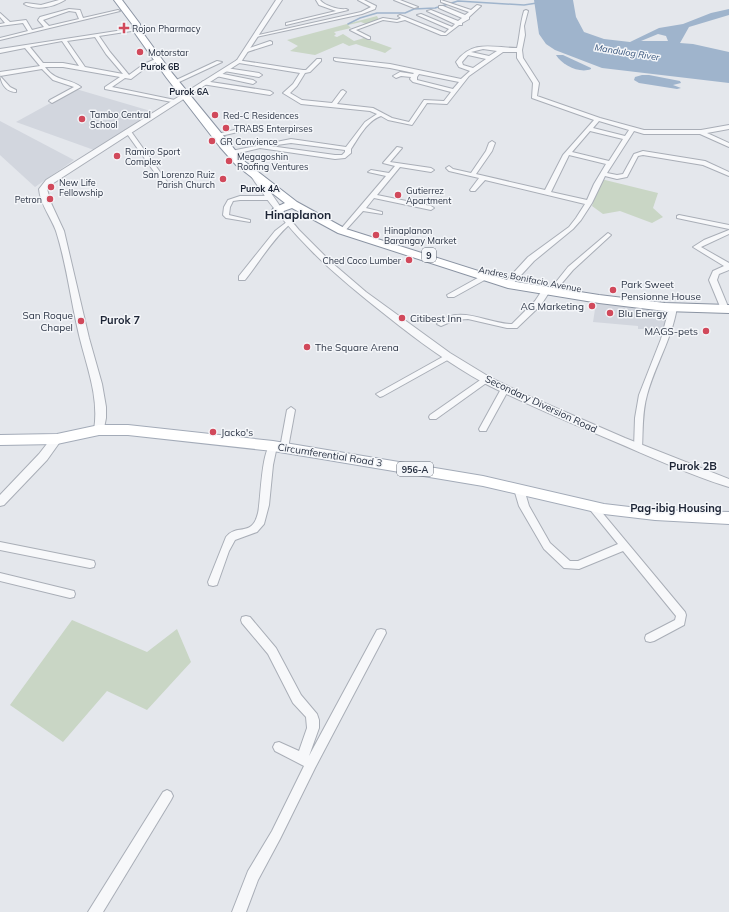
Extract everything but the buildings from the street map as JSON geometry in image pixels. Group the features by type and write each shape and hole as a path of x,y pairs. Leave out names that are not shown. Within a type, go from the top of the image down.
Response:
{"highway":[{"name":"Andres Bonifacio Avenue","path":"111,0 130,26 136,29 158,60 231,153 254,175 292,204 345,228 417,256 486,277 599,299 673,307 727,306"},
{"name":"Andres Bonifacio Avenue","path":"118,0 136,24 136,29"},
{"name":"Andres Bonifacio Avenue","path":"254,175 345,228 510,281"},
{"path":"278,210 292,204"},
{"name":"Andres Bonifacio Avenue","path":"552,290 727,306"}],"main road":[{"name":"Circumferential Road 3","path":"0,440 57,439 99,430 128,430 278,447 438,473 519,489 592,506 654,515 729,518"}],"street":[{"path":"32,0 26,4 38,8 63,0"},
{"path":"99,430 101,408 95,373 85,343 59,230 43,190 49,182 239,61 279,0"},
{"path":"318,0 321,4 349,16"},
{"path":"258,33 349,16 362,13 373,8 374,6 360,0"},
{"path":"396,0 416,7"},
{"path":"446,1 472,12"},
{"path":"400,16 446,34 480,6"},
{"path":"440,7 467,18"},
{"path":"48,28 40,20 42,18 69,10 78,11 82,20"},
{"path":"258,33 312,17 346,10"},
{"path":"0,11 8,23"},
{"path":"0,39 118,11"},
{"path":"430,11 460,24"},
{"path":"526,11 522,26 523,35 519,50 520,58 536,83 534,97 632,129 661,133 701,132 729,127"},
{"path":"419,15 453,29"},
{"path":"368,38 352,30 383,19 397,21 406,18"},
{"path":"0,25 24,21 31,32"},
{"path":"0,51 136,29"},
{"path":"97,36 127,77"},
{"path":"64,40 83,68"},
{"path":"247,50 270,43"},
{"path":"26,46 48,74 55,80 78,87 52,101"},
{"path":"473,70 459,64 461,59 467,53 477,47 502,50 519,50"},
{"path":"303,72 296,85 286,93 301,102 371,110 390,119 410,124 413,122 418,110 426,101 445,103 462,81 473,70 502,50"},
{"path":"467,53 490,58"},
{"path":"336,59 390,66 416,74 462,81"},
{"path":"158,60 146,65 107,88 175,102"},
{"path":"239,61 303,72 308,71 319,60"},
{"path":"175,82 218,62"},
{"path":"14,91 8,88 0,75 58,64 127,77"},
{"path":"222,73 259,75"},
{"path":"222,73 253,82"},
{"path":"396,76 400,74 416,74"},
{"path":"416,74 413,79 419,83 454,91"},
{"path":"204,84 270,93"},
{"path":"333,106 343,92"},
{"path":"262,147 339,157 345,156 349,151 348,149 371,118 382,114"},
{"path":"547,193 568,153 598,119"},
{"path":"216,135 236,131 244,126"},
{"path":"588,129 626,138"},
{"path":"510,281 531,259 571,228 584,212 597,184 632,129"},
{"path":"128,131 167,186"},
{"path":"701,132 729,145"},
{"path":"231,153 290,141 348,149"},
{"path":"472,175 489,151 492,143"},
{"path":"399,148 386,163 431,170"},
{"path":"568,153 610,163"},
{"path":"603,174 617,177 625,176 636,155 649,153 705,163 729,174"},
{"path":"345,228 374,196 388,176 398,166"},
{"path":"449,168 451,170 589,203"},
{"path":"370,172 388,176"},
{"name":"Secondary Diversion Road","path":"254,175 288,223 330,267 406,327 449,357 505,389 638,448 729,483"},
{"path":"472,190 483,178"},
{"path":"374,196 431,208"},
{"path":"248,221 228,217 226,215 227,207 231,200 240,198 269,198"},
{"path":"362,209 380,213"},
{"path":"679,217 729,227"},
{"path":"242,278 254,264 276,232 288,223"},
{"path":"729,232 706,241 696,247 729,266"},
{"path":"441,324 456,317 465,316 505,326 514,326 552,290 580,259 608,235"},
{"path":"727,306 717,292 714,277 721,270 729,266"},
{"path":"451,295 486,277"},
{"path":"638,448 640,410 644,390 669,332 673,307"},
{"path":"380,394 449,357"},
{"path":"433,417 486,379"},
{"path":"483,429 505,389"},
{"path":"213,582 228,542 233,537 254,530 258,525 263,508 268,470 291,410"},
{"path":"1,500 43,457 57,439"},
{"path":"519,489 524,506 547,546 568,565 579,565 624,546"},
{"path":"592,506 681,615 680,622 650,638"},
{"path":"0,546 90,564"},
{"path":"0,577 70,594"},
{"path":"246,620 272,651 297,699 311,714 313,720 306,761"},
{"path":"239,912 253,876 276,835 306,761 381,633"},
{"path":"279,747 306,761"},
{"path":"95,912 167,796"}],"shaded area":[{"name":"Tambo Central School","path":"76,89 154,112 94,150 16,122"},
{"path":"0,121 74,160 35,187 0,155"},
{"path":"596,303 670,313 668,329 638,329 638,326 593,322"}],"green space":[{"path":"377,16 379,20 366,24 361,22 348,25 351,28 334,32 336,34 334,36 337,37 343,34 354,41 364,38 392,48 385,53 356,44 349,46 343,43 315,55 290,51 298,46 287,40"},
{"path":"601,179 658,193 653,208 663,217 652,223 620,211 603,214 592,206"},
{"path":"72,620 147,652 177,629 191,662 147,710 107,691 63,742 10,705"}],"water":[{"name":"Mandulog River","path":"534,0 573,0 576,17 584,32 604,39 630,42 659,28 683,24 711,13 729,9 729,15 689,27 680,43 693,44 729,52 729,83 602,68 555,50 546,44 539,34","holes":["658,34 666,36 668,41 641,41"]},
{"path":"556,55 563,55 591,69 582,70 572,68 562,62"},
{"path":"642,75 680,81 681,83 673,85 681,88 677,89 639,83 634,80 635,77"}],"waterway":[{"path":"348,24 360,18 377,13 405,13 414,9 435,8 458,1 524,5 537,3"}],"place":[{"name":"Rojon Pharmacy","path":"124,28"},
{"name":"Motorstar","path":"140,52"},
{"name":"Red-C Residences","path":"215,115"},
{"name":"Tambo Central School","path":"82,119"},
{"name":"TRABS Enterpirses","path":"226,128"},
{"name":"GR Convience","path":"212,141"},
{"name":"Ramiro Sport Complex","path":"117,156"},
{"name":"Megagoshin Roofing Ventures","path":"229,161"},
{"name":"San Lorenzo Ruiz Parish Church","path":"223,179"},
{"name":"New Life Fellowship","path":"51,187"},
{"name":"Gutierrez Apartment","path":"398,195"},
{"name":"Petron","path":"50,199"},
{"name":"Hinaplanon Barangay Market","path":"376,235"},
{"name":"Ched Coco Lumber","path":"409,260"},
{"name":"Park Sweet Pensionne House","path":"613,290"},
{"name":"AG Marketing","path":"592,306"},
{"name":"Blu Energy","path":"610,313"},
{"name":"Citibest Inn","path":"402,318"},
{"name":"San Roque Chapel","path":"81,321"},
{"name":"MAGS-pets","path":"706,331"},
{"name":"The Square Arena","path":"307,347"},
{"name":"Jacko's","path":"213,432"}],"district":[{"name":"Purok 6B","path":"160,66"},
{"name":"Purok 6A","path":"189,91"},
{"name":"Purok 4A","path":"260,188"},
{"name":"Hinaplanon","path":"298,214"},
{"name":"Purok 7","path":"120,320"},
{"name":"Purok 2B","path":"693,466"},
{"name":"Pag-ibig Housing","path":"676,508"}]}
